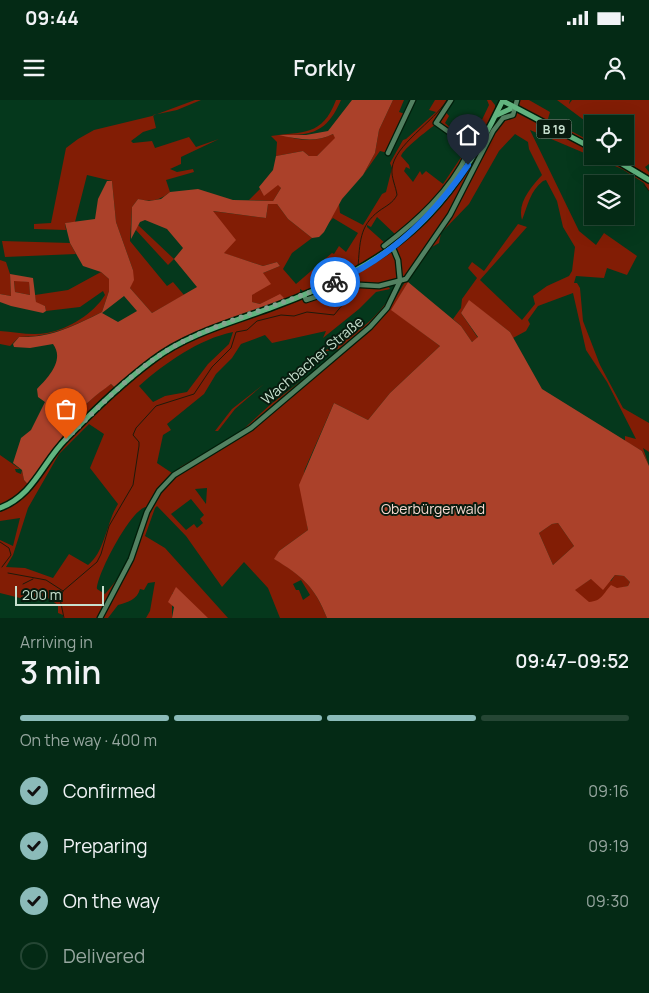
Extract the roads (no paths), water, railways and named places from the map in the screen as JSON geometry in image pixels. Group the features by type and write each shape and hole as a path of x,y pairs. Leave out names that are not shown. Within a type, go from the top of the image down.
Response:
{"main road":[{"name":"B 19","path":"506,103 516,110 584,144"},
{"path":"0,508 23,496 66,439 134,374 154,359 209,331 304,295 355,272 393,248 423,222 443,201 506,103"},
{"path":"496,116 506,103"},
{"path":"624,165 649,180"}],"street":[{"path":"388,153 413,100"},
{"path":"384,246 414,223 437,199 468,153 470,147 436,123 452,100"},
{"path":"304,295 306,300 324,294 342,284 367,286 406,279 412,273 450,215 493,131 503,118 513,115 516,110 517,100"},
{"path":"393,248 398,260 400,281"},
{"name":"Wachbacher Straße","path":"100,618 131,559 150,506 165,484 181,470 251,428 282,399 344,351 380,316 392,299 400,281"}],"waterway":[{"path":"358,267 360,243 364,229 372,217 397,195 392,172 394,160 407,142 433,117 447,100"},
{"path":"630,165 649,176"},
{"path":"644,185 649,191"},
{"path":"64,618 60,599 63,591 97,562 109,526 133,485 139,446 139,442 133,435 136,428 156,406 194,394 212,367 231,348 236,332 247,330 257,321 281,315 294,316 307,312 334,315 358,286 358,271"},
{"path":"0,542 9,548 11,555 2,567"},
{"path":"8,573 46,580 63,591"},
{"path":"23,584 33,579"}],"park label":[{"name":"Oberbürgerwald","path":"433,508"}]}
